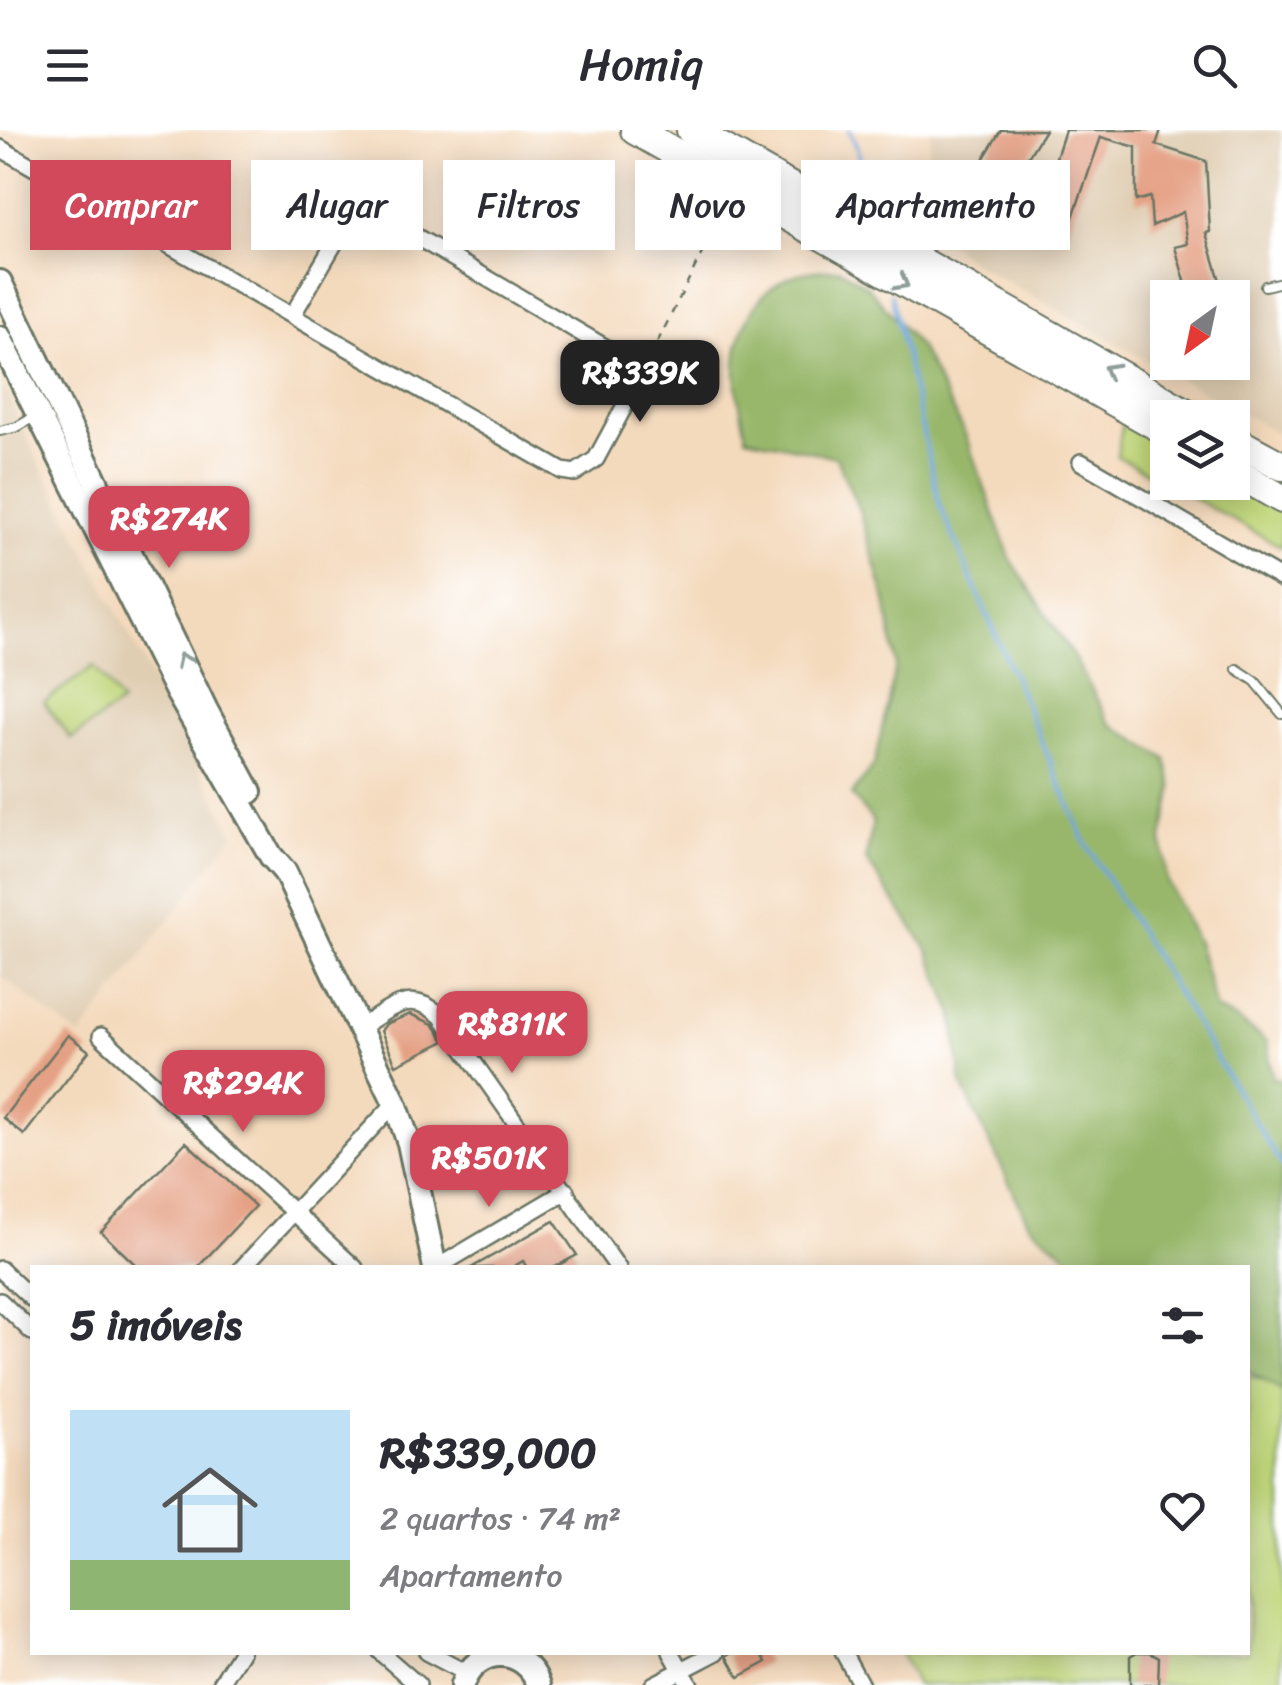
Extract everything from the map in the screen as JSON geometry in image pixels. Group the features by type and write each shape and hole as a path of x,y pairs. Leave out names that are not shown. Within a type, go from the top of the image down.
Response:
{"highway":[{"path":"635,130 1150,422"},
{"path":"691,130 1164,400"},
{"path":"1250,445 1282,458"},
{"path":"1250,448 1282,466"},
{"path":"1250,480 1282,498"}],"main road":[{"path":"0,282 32,349 50,410 282,850 285,872 395,1103 409,1143 434,1265"},
{"path":"3,353 50,410"},
{"path":"465,1670 491,1655"},
{"path":"517,1656 528,1665 539,1684"}],"street":[{"path":"0,148 292,316 562,470 575,473 596,459 644,370 374,212 358,212 348,220 292,316"},
{"path":"1081,462 1282,579"},
{"path":"359,1028 402,1002 417,1000 441,1016 616,1265"},
{"path":"100,1036 352,1265"},
{"path":"245,1265 395,1103"},
{"path":"440,1265 566,1191"},
{"path":"0,1269 30,1298"},
{"path":"0,1301 30,1330"},
{"path":"220,1685 239,1655"},
{"path":"383,1655 418,1685"},
{"path":"432,1655 465,1670"},
{"path":"672,1655 686,1679"},
{"path":"653,1685 686,1679 714,1655"},
{"path":"845,1655 861,1685"},
{"path":"388,1685 402,1672"}],"lane":[{"path":"1265,286 1282,282"},
{"path":"3,353 32,349"},
{"path":"0,431 18,427 50,410"},
{"path":"1238,668 1255,680 1282,714"}],"path":[{"path":"644,370 704,251 762,218 784,216"}],"shaded area":[{"path":"931,130 1282,130 1282,436 1250,418 1250,400 1218,400 1182,380 1250,380 1250,280 1150,280 1150,362 958,250 1070,250 1070,160 928,160"},
{"path":"0,377 35,455 234,834 80,1037 0,975"}],"green space":[{"path":"840,269 868,287 920,348 965,434 1010,558 1076,661 1110,723 1166,759 1173,788 1162,839 1167,881 1198,945 1216,1010 1267,1041 1273,1079 1282,1079 1282,1391 1250,1372 1250,1265 1080,1265 1029,1224 962,1085 953,1013 928,950 866,860 873,821 851,795 874,765 896,665 886,601 860,512 836,457 746,437 736,381 738,346 754,307 773,286 812,271"},
{"path":"1124,414 1150,430 1150,474 1117,456"},
{"path":"1250,491 1282,506 1282,547 1197,500 1250,500"},
{"path":"94,666 121,703 71,739 44,702"},
{"path":"1250,1377 1282,1385 1282,1685 916,1685 901,1655 1250,1655"}],"building":[{"path":"1001,130 1045,130 1026,160 983,160"},
{"path":"1065,130 1161,130 1156,145 1206,161 1210,232 1206,233 1220,280 1185,280 1175,247 1188,244 1183,212 1152,226 1150,197 1136,201 1136,147 1101,137 1070,226 1070,160 1055,160"},
{"path":"410,1014 433,1024 445,1041 396,1065 381,1031 386,1024"},
{"path":"68,1035 89,1051 24,1135 3,1118"},
{"path":"186,1142 255,1206 200,1265 136,1265 101,1232"},
{"path":"554,1221 577,1255 559,1265 525,1265 523,1261 516,1265 476,1265"},
{"path":"764,1655 767,1662 739,1677 727,1656"},
{"path":"1130,1656 1159,1657 1158,1685 1130,1685"}],"waterway":[{"path":"849,130 860,160"},
{"path":"891,294 940,506 1086,844 1282,1166"}]}
